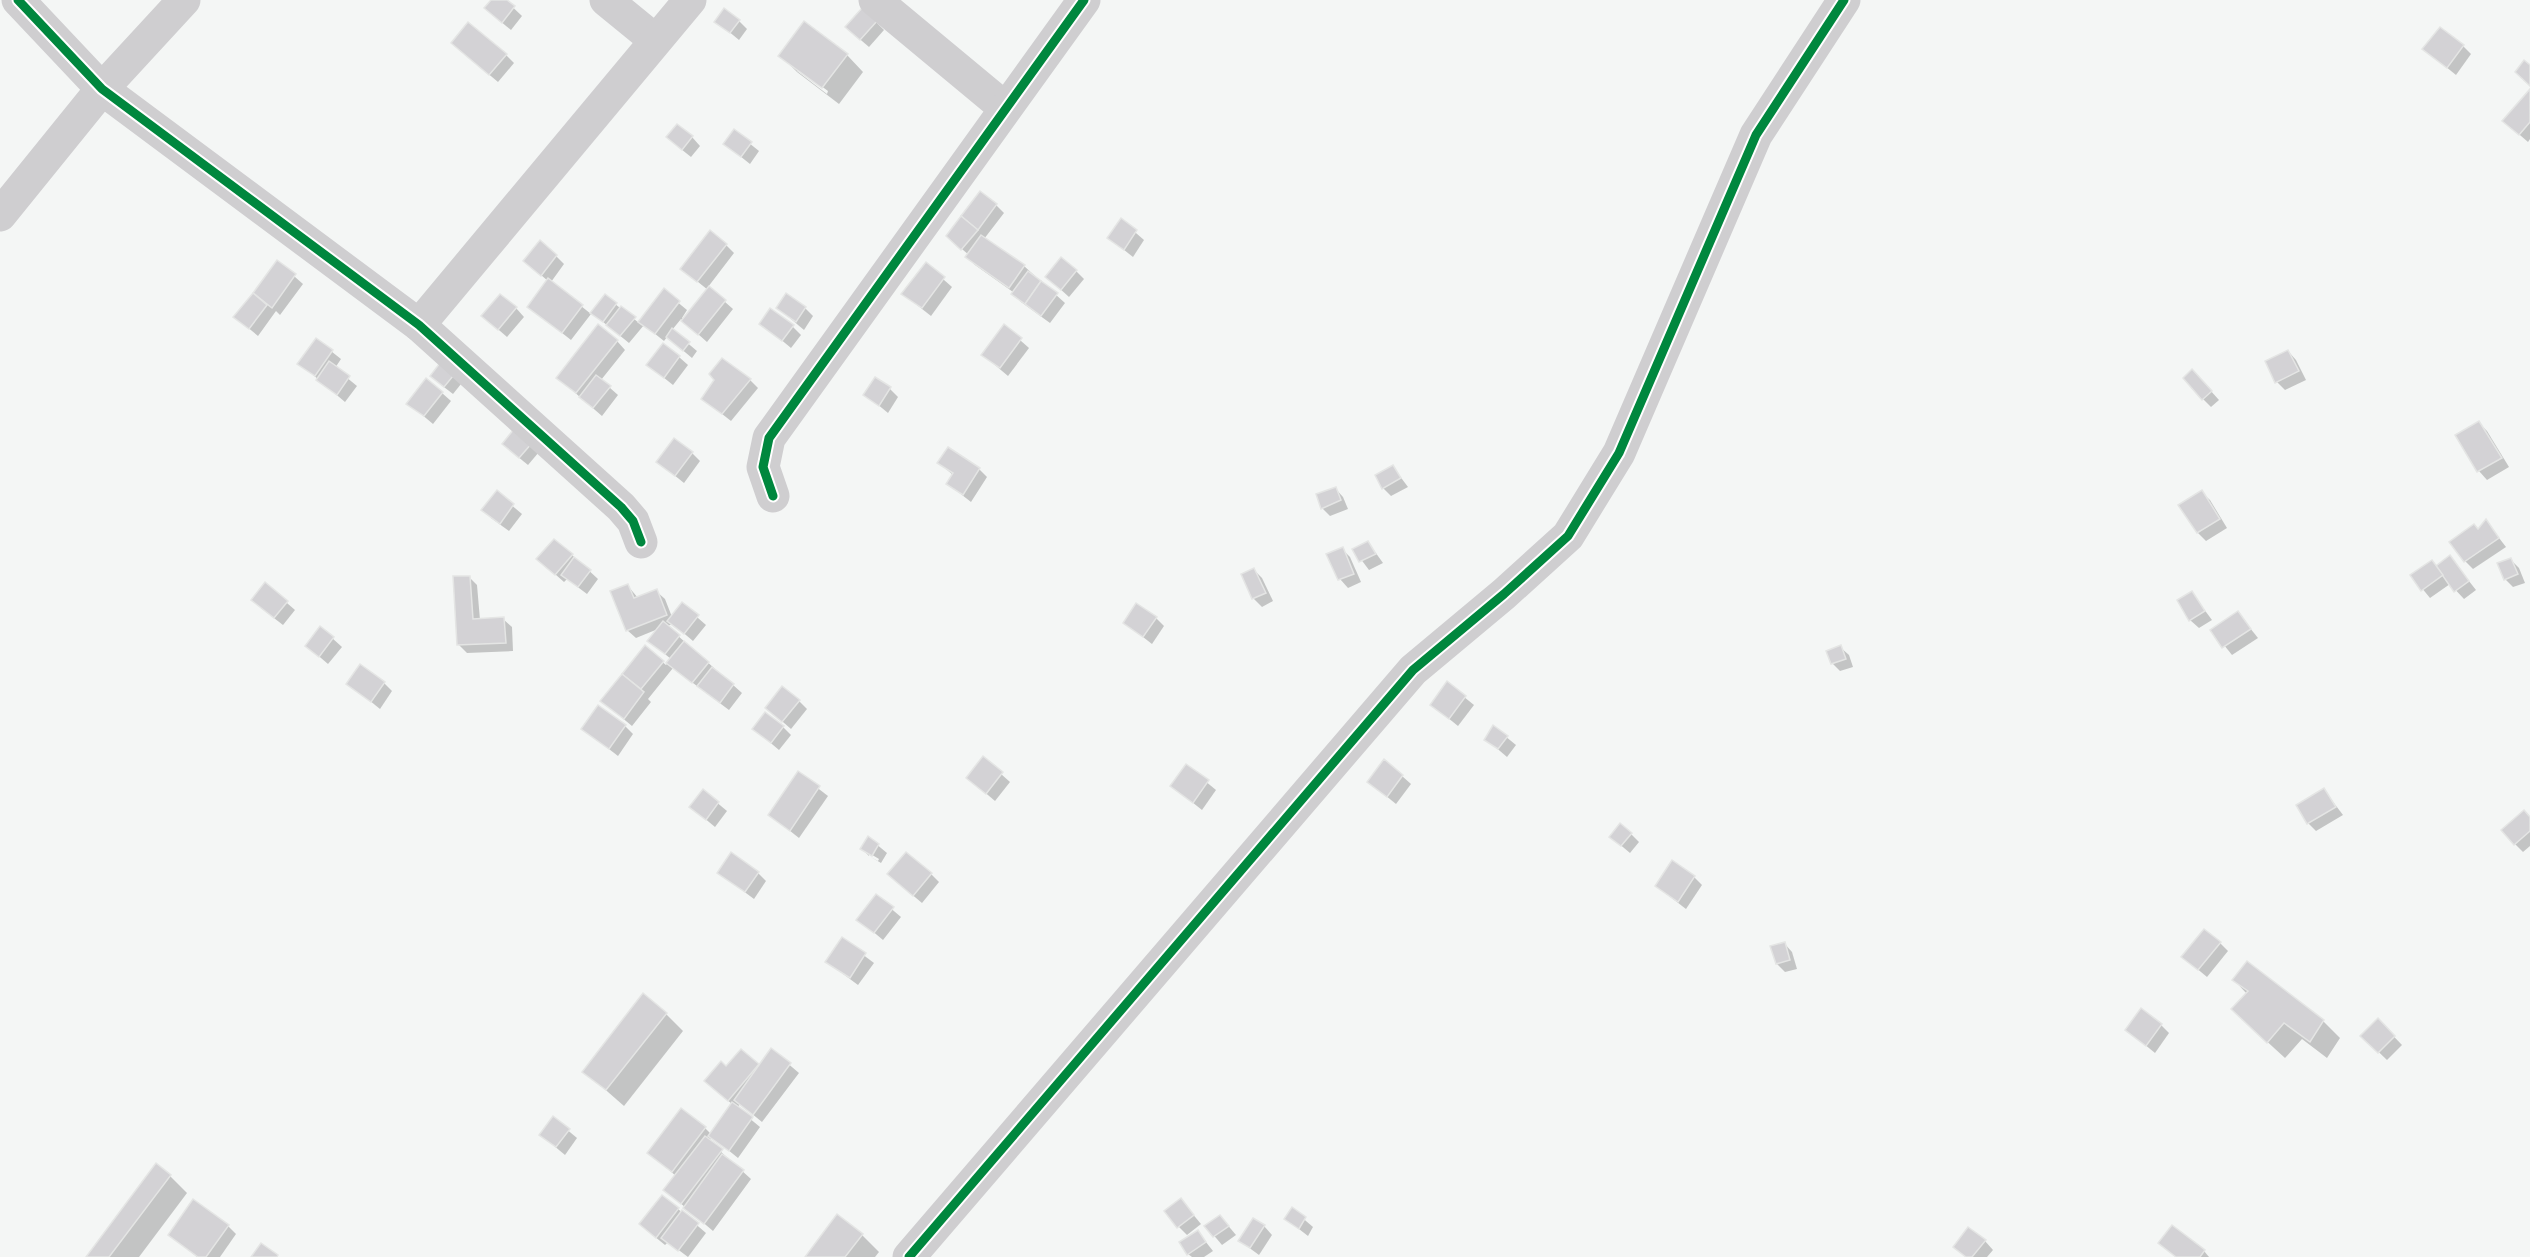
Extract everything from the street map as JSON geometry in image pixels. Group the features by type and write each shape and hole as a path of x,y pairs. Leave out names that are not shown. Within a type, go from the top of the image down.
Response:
{"street":[{"path":"18,0 102,89 419,325 621,507 633,521 641,542"},
{"path":"0,215 102,89 184,0"},
{"path":"606,0 655,40"},
{"path":"419,325 690,0"},
{"path":"875,0 1005,108"},
{"path":"773,496 763,467 769,438 1084,0"},
{"path":"909,1257 1413,670 1504,594 1568,536 1619,453 1756,135 1844,0"}],"building":[{"path":"491,0 507,0 515,6 502,23 484,8"},
{"path":"724,8 740,20 730,33 714,22"},
{"path":"862,8 877,21 860,40 845,27"},
{"path":"804,21 848,54 822,88 778,56"},
{"path":"468,22 507,54 489,75 451,43"},
{"path":"2440,27 2464,45 2447,68 2422,49"},
{"path":"2524,60 2530,65 2530,86 2515,72"},
{"path":"2530,89 2530,122 2519,135 2502,121"},
{"path":"677,124 693,136 682,150 666,137"},
{"path":"734,129 752,142 741,157 723,144"},
{"path":"980,191 997,204 978,230 961,216"},
{"path":"961,216 978,230 961,250 946,236"},
{"path":"1121,218 1137,230 1124,250 1107,238"},
{"path":"710,230 727,244 697,282 680,269"},
{"path":"981,235 1025,265 1009,288 965,257"},
{"path":"540,240 557,255 541,276 523,261"},
{"path":"1061,257 1077,270 1061,290 1045,277"},
{"path":"277,260 296,274 272,308 253,293"},
{"path":"926,262 945,277 922,308 901,294"},
{"path":"1028,271 1041,281 1025,304 1011,294"},
{"path":"548,278 583,305 562,333 527,307"},
{"path":"1041,281 1058,293 1041,316 1025,304"},
{"path":"709,286 726,300 698,335 681,321"},
{"path":"664,288 680,301 655,334 638,322"},
{"path":"253,293 267,305 249,329 233,317"},
{"path":"786,293 806,307 796,322 776,308"},
{"path":"500,294 517,307 498,330 481,316"},
{"path":"605,294 617,303 603,322 590,313"},
{"path":"621,306 636,317 620,336 606,325"},
{"path":"770,308 794,325 782,341 759,324"},
{"path":"598,324 618,340 576,393 556,378"},
{"path":"1004,324 1022,338 1000,368 981,355"},
{"path":"672,328 690,342 683,351 666,337"},
{"path":"316,338 333,350 315,376 297,364"},
{"path":"663,343 680,356 664,378 646,365"},
{"path":"2288,350 2299,371 2275,383 2265,361"},
{"path":"722,358 751,379 722,414 701,399 714,380 709,374"},
{"path":"443,359 458,370 444,387 430,376"},
{"path":"329,361 350,376 337,395 316,380"},
{"path":"2192,369 2212,391 2202,400 2183,378"},
{"path":"596,375 611,386 593,408 579,397"},
{"path":"875,377 891,387 879,406 863,395"},
{"path":"426,378 443,392 424,416 406,404"},
{"path":"2479,421 2502,458 2477,472 2455,435"},
{"path":"514,429 532,443 519,458 502,444"},
{"path":"674,438 693,452 675,476 656,462"},
{"path":"948,447 980,468 963,495 946,484 953,473 937,463"},
{"path":"1393,465 1401,478 1382,489 1375,475"},
{"path":"1336,487 1341,500 1321,509 1316,494"},
{"path":"497,490 514,504 500,524 481,510"},
{"path":"2202,490 2220,519 2197,533 2178,505"},
{"path":"2486,519 2499,538 2464,562 2449,542 2474,524 2478,529"},
{"path":"554,539 573,554 555,575 536,559"},
{"path":"1368,541 1376,554 1359,562 1352,549"},
{"path":"1343,547 1354,574 1338,580 1326,554"},
{"path":"2450,555 2469,581 2454,592 2436,566"},
{"path":"574,557 591,570 578,587 561,575"},
{"path":"2511,558 2518,574 2504,580 2497,563"},
{"path":"2432,560 2443,575 2421,591 2410,575"},
{"path":"1254,568 1266,593 1252,599 1241,574"},
{"path":"453,576 470,576 473,619 504,617 506,643 457,645"},
{"path":"265,582 288,601 274,618 251,600"},
{"path":"628,584 634,598 657,589 667,615 626,631 610,591"},
{"path":"2192,591 2205,611 2189,621 2177,600"},
{"path":"682,602 699,615 684,634 667,621"},
{"path":"1136,603 1157,617 1143,637 1123,623"},
{"path":"2238,611 2251,629 2222,648 2210,630"},
{"path":"663,621 680,635 665,654 647,641"},
{"path":"320,626 334,637 319,657 305,646"},
{"path":"684,641 709,662 692,683 666,663"},
{"path":"645,645 664,661 641,689 622,674"},
{"path":"1841,645 1846,659 1831,664 1826,651"},
{"path":"360,664 385,682 371,702 346,684"},
{"path":"712,667 734,684 720,703 697,686"},
{"path":"622,674 644,692 624,719 600,701"},
{"path":"1447,681 1466,696 1449,719 1430,705"},
{"path":"782,686 800,700 782,722 765,708"},
{"path":"598,705 626,725 609,749 581,729"},
{"path":"765,712 784,726 771,743 752,729"},
{"path":"1493,725 1508,736 1498,749 1484,740"},
{"path":"983,756 1003,772 986,794 966,778"},
{"path":"1384,759 1403,775 1387,797 1367,782"},
{"path":"1186,764 1209,780 1193,803 1170,786"},
{"path":"798,771 820,786 790,831 768,815"},
{"path":"2324,788 2336,807 2307,824 2296,805"},
{"path":"703,789 719,802 706,820 689,807"},
{"path":"2524,810 2530,817 2530,831 2514,845 2501,830"},
{"path":"1620,823 1632,833 1621,846 1609,837"},
{"path":"868,836 879,844 872,856 860,849"},
{"path":"731,852 759,872 745,892 717,873"},
{"path":"906,852 932,873 913,896 887,874"},
{"path":"1672,860 1695,876 1678,902 1655,886"},
{"path":"876,894 894,907 874,933 856,920"},
{"path":"2204,929 2221,942 2198,970 2181,957"},
{"path":"842,937 866,953 850,978 825,962"},
{"path":"1785,942 1790,960 1776,964 1770,946"},
{"path":"2247,961 2324,1020 2310,1042 2284,1023 2267,1043 2231,1009 2248,991 2232,980"},
{"path":"643,993 667,1013 606,1090 582,1072"},
{"path":"2141,1008 2162,1024 2146,1046 2125,1030"},
{"path":"2378,1018 2395,1036 2378,1053 2360,1036"},
{"path":"771,1048 791,1063 753,1115 734,1100"},
{"path":"741,1049 759,1064 728,1101 704,1081 721,1061 726,1066"},
{"path":"732,1102 753,1117 729,1151 708,1136"},
{"path":"681,1108 706,1127 672,1172 647,1153"},
{"path":"553,1116 570,1129 556,1147 539,1135"},
{"path":"705,1136 723,1149 681,1204 663,1190"},
{"path":"722,1154 744,1170 704,1224 683,1208"},
{"path":"156,1163 171,1175 109,1257 86,1257"},
{"path":"662,1195 679,1208 656,1238 639,1224"},
{"path":"1181,1198 1194,1215 1177,1228 1164,1211"},
{"path":"193,1199 229,1225 206,1257 198,1257 168,1235"},
{"path":"1292,1207 1306,1217 1299,1229 1284,1219"},
{"path":"682,1210 699,1223 678,1251 661,1238"},
{"path":"837,1214 863,1234 845,1257 805,1257"},
{"path":"1220,1215 1229,1226 1213,1237 1204,1226"},
{"path":"1253,1218 1265,1225 1250,1248 1238,1241"},
{"path":"2172,1225 2205,1250 2200,1257 2176,1257 2158,1243"},
{"path":"1968,1227 1986,1240 1972,1257 1966,1257 1953,1247"},
{"path":"1198,1230 1206,1242 1187,1255 1179,1242"},
{"path":"261,1243 278,1255 277,1257 251,1257"}],"cycle path":[{"path":"18,0 102,89 419,325 621,507 633,521 641,542"},
{"path":"773,496 763,467 769,438 1084,0"},
{"path":"909,1257 1413,670 1504,594 1568,536 1619,453 1756,135 1844,0"}]}
